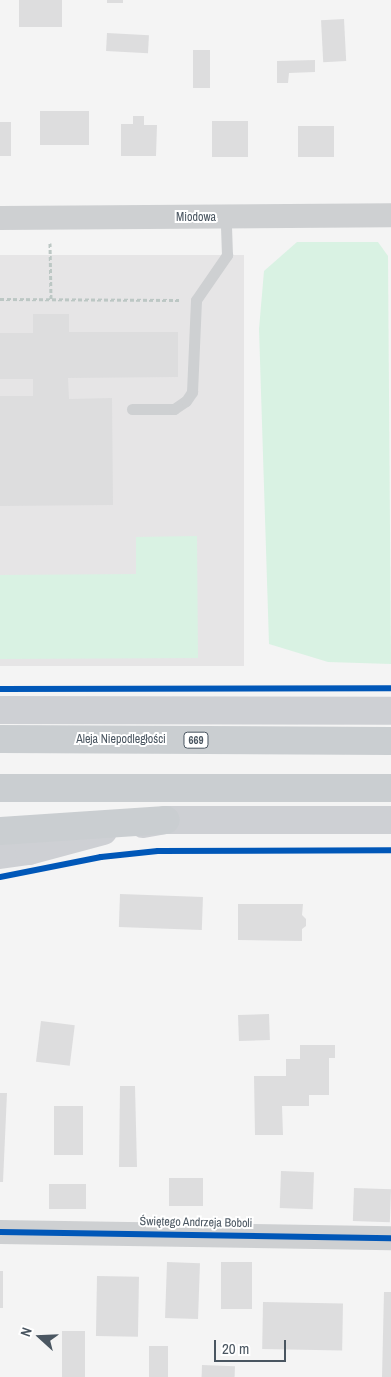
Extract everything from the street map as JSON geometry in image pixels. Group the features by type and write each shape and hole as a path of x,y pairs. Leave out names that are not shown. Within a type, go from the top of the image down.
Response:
{"main road":[{"path":"0,710 391,711"},
{"name":"Aleja Niepodległości","path":"0,740 391,741"},
{"path":"0,788 391,788"},
{"path":"0,855 29,851 100,831 166,820"},
{"path":"0,830 166,820 391,820"}],"street":[{"name":"Miodowa","path":"0,218 391,216"},
{"name":"Świętego Andrzeja Boboli","path":"0,1232 391,1238"}],"lane":[{"path":"132,408 174,409 186,401 192,392 196,300 227,255 226,218"}],"path":[{"path":"50,243 51,300"},
{"path":"0,299 196,300"}],"shaded area":[{"path":"0,255 244,255 244,666 0,666"}],"green space":[{"path":"297,242 378,242 388,256 391,664 328,662 269,644 259,329 264,271"},
{"path":"197,536 198,658 0,659 0,575 136,574 136,537"}],"building":[{"path":"19,0 62,0 62,27 19,27"},
{"path":"107,0 123,0 123,3 107,3"},
{"path":"344,19 346,61 323,62 321,20"},
{"path":"107,33 149,35 148,53 106,51"},
{"path":"193,50 210,50 210,88 193,88"},
{"path":"315,60 315,72 289,73 288,83 277,83 277,61"},
{"path":"40,111 89,111 89,145 40,145"},
{"path":"133,116 144,116 144,125 157,125 156,156 121,156 121,124 133,124"},
{"path":"212,121 248,121 248,157 212,157"},
{"path":"0,122 11,122 11,156 0,156"},
{"path":"298,126 334,126 334,157 298,157"},
{"path":"33,314 69,314 69,332 178,332 178,377 68,378 69,399 112,398 113,505 0,506 0,396 33,396 33,379 0,379 0,333 33,333"},
{"path":"120,894 203,897 202,930 119,927"},
{"path":"238,904 303,904 302,915 306,919 306,926 302,929 302,941 238,940"},
{"path":"269,1014 270,1040 239,1041 238,1015"},
{"path":"41,1021 75,1025 70,1066 36,1062"},
{"path":"300,1045 335,1045 335,1058 329,1058 329,1095 309,1095 309,1106 282,1106 283,1135 255,1135 254,1076 286,1076 286,1059 300,1059"},
{"path":"120,1086 135,1086 137,1167 119,1167"},
{"path":"0,1093 7,1093 3,1182 0,1182"},
{"path":"54,1106 83,1106 83,1155 54,1155"},
{"path":"281,1171 314,1172 313,1209 280,1208"},
{"path":"169,1178 203,1178 203,1206 169,1206"},
{"path":"49,1184 86,1184 86,1209 49,1209"},
{"path":"354,1188 391,1189 390,1222 353,1221"},
{"path":"167,1262 200,1263 198,1319 165,1318"},
{"path":"221,1262 252,1262 252,1309 221,1309"},
{"path":"0,1271 3,1271 3,1308 0,1308"},
{"path":"97,1276 139,1277 138,1337 96,1336"},
{"path":"384,1292 391,1292 391,1377 382,1377"},
{"path":"263,1302 343,1303 342,1350 262,1349"},
{"path":"62,1331 85,1331 85,1377 62,1377"},
{"path":"149,1346 168,1346 168,1377 149,1377"},
{"path":"202,1365 235,1366 235,1377 202,1377"}],"cycle path":[{"path":"0,689 391,688"},
{"path":"0,877 101,857 158,851 391,850"},
{"path":"0,1232 391,1238"}]}
